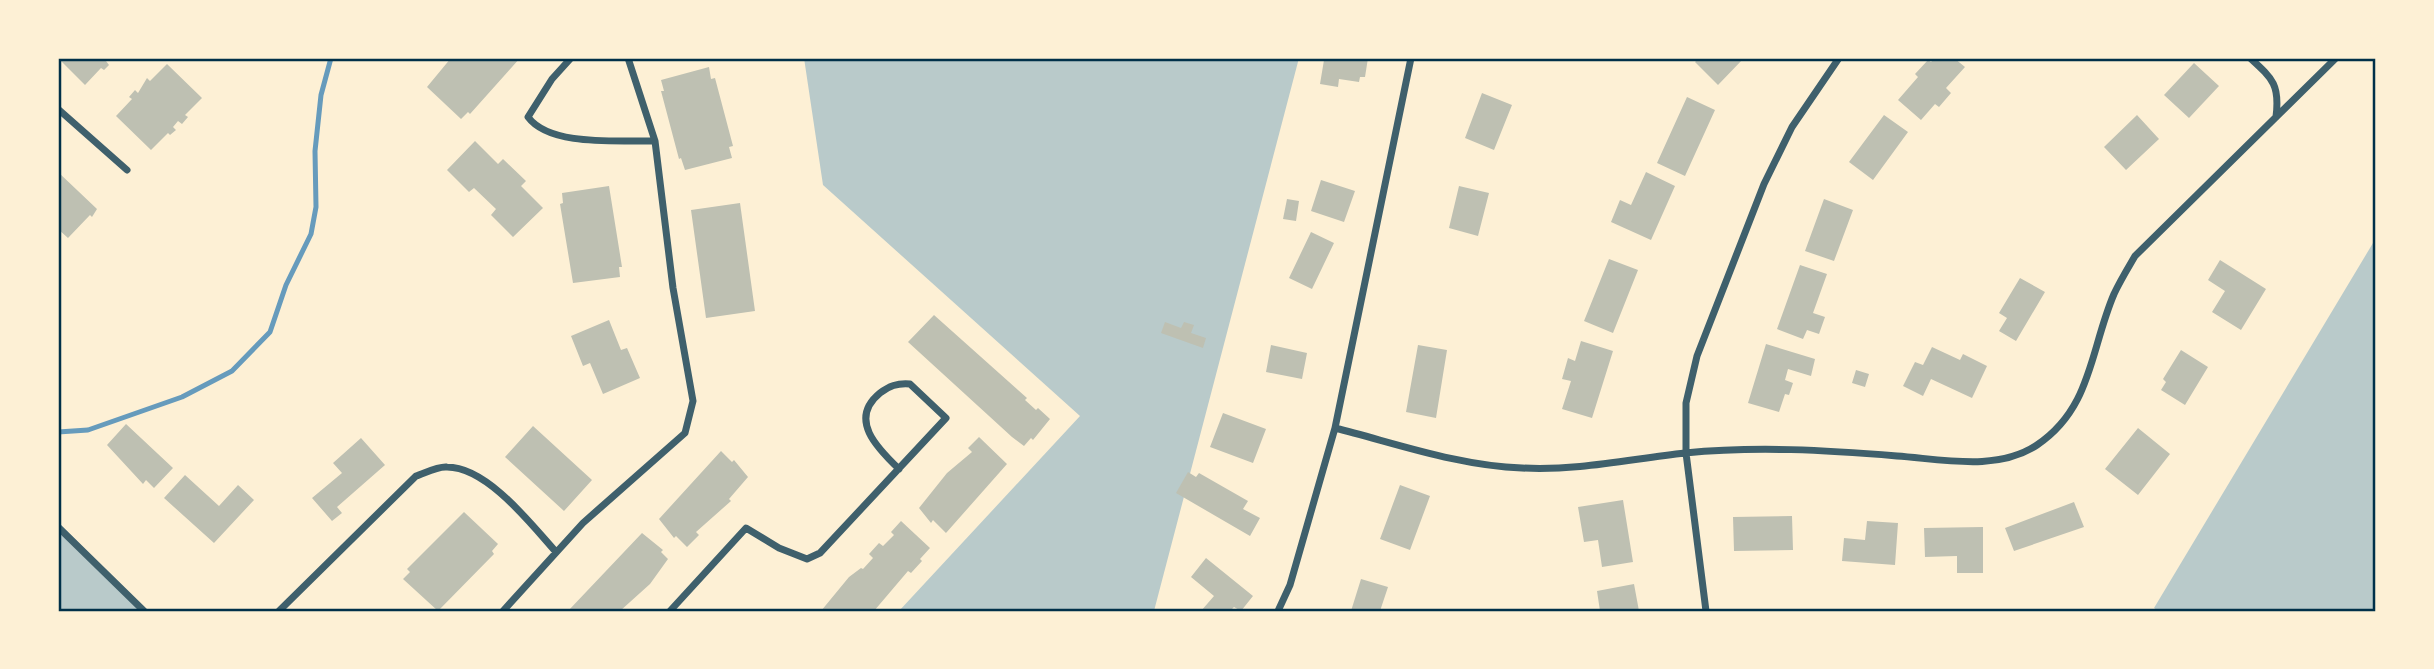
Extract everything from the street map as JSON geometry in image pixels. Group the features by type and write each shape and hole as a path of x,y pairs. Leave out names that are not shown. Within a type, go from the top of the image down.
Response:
{"street":[{"path":"571,58 552,79 528,117 536,128 566,138 655,141"},
{"path":"503,611 583,523 685,433 693,401 673,288 655,141 628,58"},
{"path":"1278,611 1290,585 1335,428 1411,58"},
{"path":"1706,611 1686,453 1686,403 1697,356 1770,173 1792,127 1839,58"},
{"path":"2250,58 2271,77 2279,94 2276,118"},
{"path":"1335,428 1467,461 1519,468 1580,468 1686,453 1803,449 1979,462 2009,458 2035,447 2060,428 2080,400 2114,294 2134,256 2336,58"},
{"path":"58,109 127,170"},
{"path":"670,611 746,527 779,548 807,559 820,553 899,469 946,418 910,384 888,387 872,400 864,421 869,437 899,469"},
{"path":"279,611 416,476 446,466 471,471 517,508 556,552"},
{"path":"58,527 144,611"}],"shaded area":[{"path":"804,58 1299,58 1154,611 899,611 1080,416 823,185"},
{"path":"2376,238 2376,611 2158,611 2154,608"},
{"path":"58,522 148,611 58,611"}],"building":[{"path":"58,58 110,58 106,61 109,65 104,70 101,68 85,85"},
{"path":"451,58 520,58 470,114 468,112 461,119 427,87"},
{"path":"1330,58 1368,58 1365,77 1360,77 1359,82 1339,79 1338,87 1320,84 1324,60 1330,61"},
{"path":"1699,58 1744,58 1718,85 1695,62"},
{"path":"1935,58 1954,58 1965,67 1946,88 1951,93 1939,107 1935,104 1921,120 1898,100 1918,77 1915,74 1928,60 1931,62"},
{"path":"2194,63 2219,86 2189,118 2164,95"},
{"path":"167,64 202,98 185,115 188,117 182,124 178,121 173,127 176,130 170,135 168,133 151,150 116,116 132,99 129,97 135,90 138,93 147,78 150,81"},
{"path":"709,67 711,79 715,78 733,146 729,147 732,158 685,170 681,158 679,159 661,91 664,91 661,80"},
{"path":"1482,93 1512,105 1494,150 1465,138"},
{"path":"1687,97 1715,110 1685,176 1657,163"},
{"path":"1884,115 1908,132 1873,180 1849,162"},
{"path":"2137,115 2159,139 2126,170 2104,147"},
{"path":"475,141 498,164 503,159 526,181 521,186 543,208 513,237 491,215 496,209 474,188 469,192 447,170"},
{"path":"58,172 97,209 92,217 90,215 68,238 58,229"},
{"path":"1646,172 1675,186 1651,240 1611,222 1620,200 1631,205"},
{"path":"1321,180 1355,191 1344,222 1311,211"},
{"path":"609,186 622,267 619,267 620,277 573,283 560,204 563,203 562,193"},
{"path":"1459,186 1489,193 1478,236 1449,228"},
{"path":"1287,199 1299,201 1296,221 1283,219"},
{"path":"1824,199 1853,210 1834,261 1805,251"},
{"path":"740,203 755,311 706,318 691,210"},
{"path":"1311,232 1334,243 1312,289 1289,278"},
{"path":"1609,259 1638,270 1613,333 1584,321"},
{"path":"2220,260 2266,289 2241,330 2212,312 2225,291 2208,280"},
{"path":"1800,265 1827,274 1813,313 1825,317 1819,334 1807,330 1803,339 1777,329"},
{"path":"2020,278 2045,292 2016,341 1999,331 2007,318 1999,313"},
{"path":"934,315 1027,398 1025,400 1036,410 1038,408 1050,419 1033,440 1031,438 1024,446 1012,437 908,342"},
{"path":"609,320 621,350 627,348 640,378 603,394 590,363 583,366 571,336"},
{"path":"1165,322 1181,328 1184,322 1194,325 1191,333 1206,338 1203,348 1161,333"},
{"path":"1581,341 1613,351 1592,418 1562,409 1571,381 1562,379 1568,358 1575,361"},
{"path":"1766,344 1815,359 1811,376 1788,369 1785,380 1793,383 1789,395 1785,394 1779,412 1748,403"},
{"path":"1271,345 1307,353 1302,379 1266,372"},
{"path":"1418,345 1447,350 1436,418 1406,412"},
{"path":"1932,347 1960,360 1963,354 1987,366 1972,398 1931,379 1923,396 1903,386 1915,362 1923,365"},
{"path":"2181,350 2208,367 2185,405 2161,390 2166,382 2163,379"},
{"path":"1856,370 1869,374 1865,387 1852,383"},
{"path":"1223,413 1266,429 1253,463 1210,447"},
{"path":"126,424 173,468 154,488 146,480 143,484 107,445"},
{"path":"533,426 592,480 564,511 505,457"},
{"path":"2138,428 2170,454 2138,495 2105,469"},
{"path":"979,437 1007,464 946,533 933,520 931,523 919,508 947,473 972,452 968,448"},
{"path":"361,438 385,465 337,507 342,513 332,521 312,498 342,473 333,463"},
{"path":"721,451 732,462 734,460 748,477 729,499 731,501 696,532 699,535 687,547 676,536 674,538 659,519"},
{"path":"1188,472 1196,477 1199,473 1248,501 1243,509 1260,518 1250,536 1176,493"},
{"path":"185,475 219,506 238,485 254,500 214,543 164,498"},
{"path":"1400,485 1430,496 1410,550 1380,539"},
{"path":"1623,500 1633,562 1602,567 1598,540 1584,542 1578,507"},
{"path":"2074,502 2084,527 2014,551 2005,528"},
{"path":"464,512 498,544 492,551 494,554 438,611 403,579 410,572 407,569"},
{"path":"1792,516 1793,550 1734,551 1733,517"},
{"path":"901,521 930,548 920,559 922,561 911,573 908,571 874,611 821,611 849,577 863,569 873,558 869,554 879,543 883,546 894,535 891,532"},
{"path":"1867,521 1898,523 1895,565 1842,561 1844,538 1865,540"},
{"path":"1983,527 1983,573 1957,573 1957,556 1925,557 1924,528"},
{"path":"642,533 663,550 661,552 668,559 650,584 620,611 568,611"},
{"path":"1206,558 1253,596 1241,611 1234,607 1230,611 1201,611 1214,596 1191,577"},
{"path":"1361,579 1388,587 1380,611 1351,611"},
{"path":"1634,584 1639,611 1600,611 1597,591"}],"waterway":[{"path":"58,432 88,430 182,397 232,371 270,332 286,285 311,234 316,207 315,151 321,95 331,58"}]}
